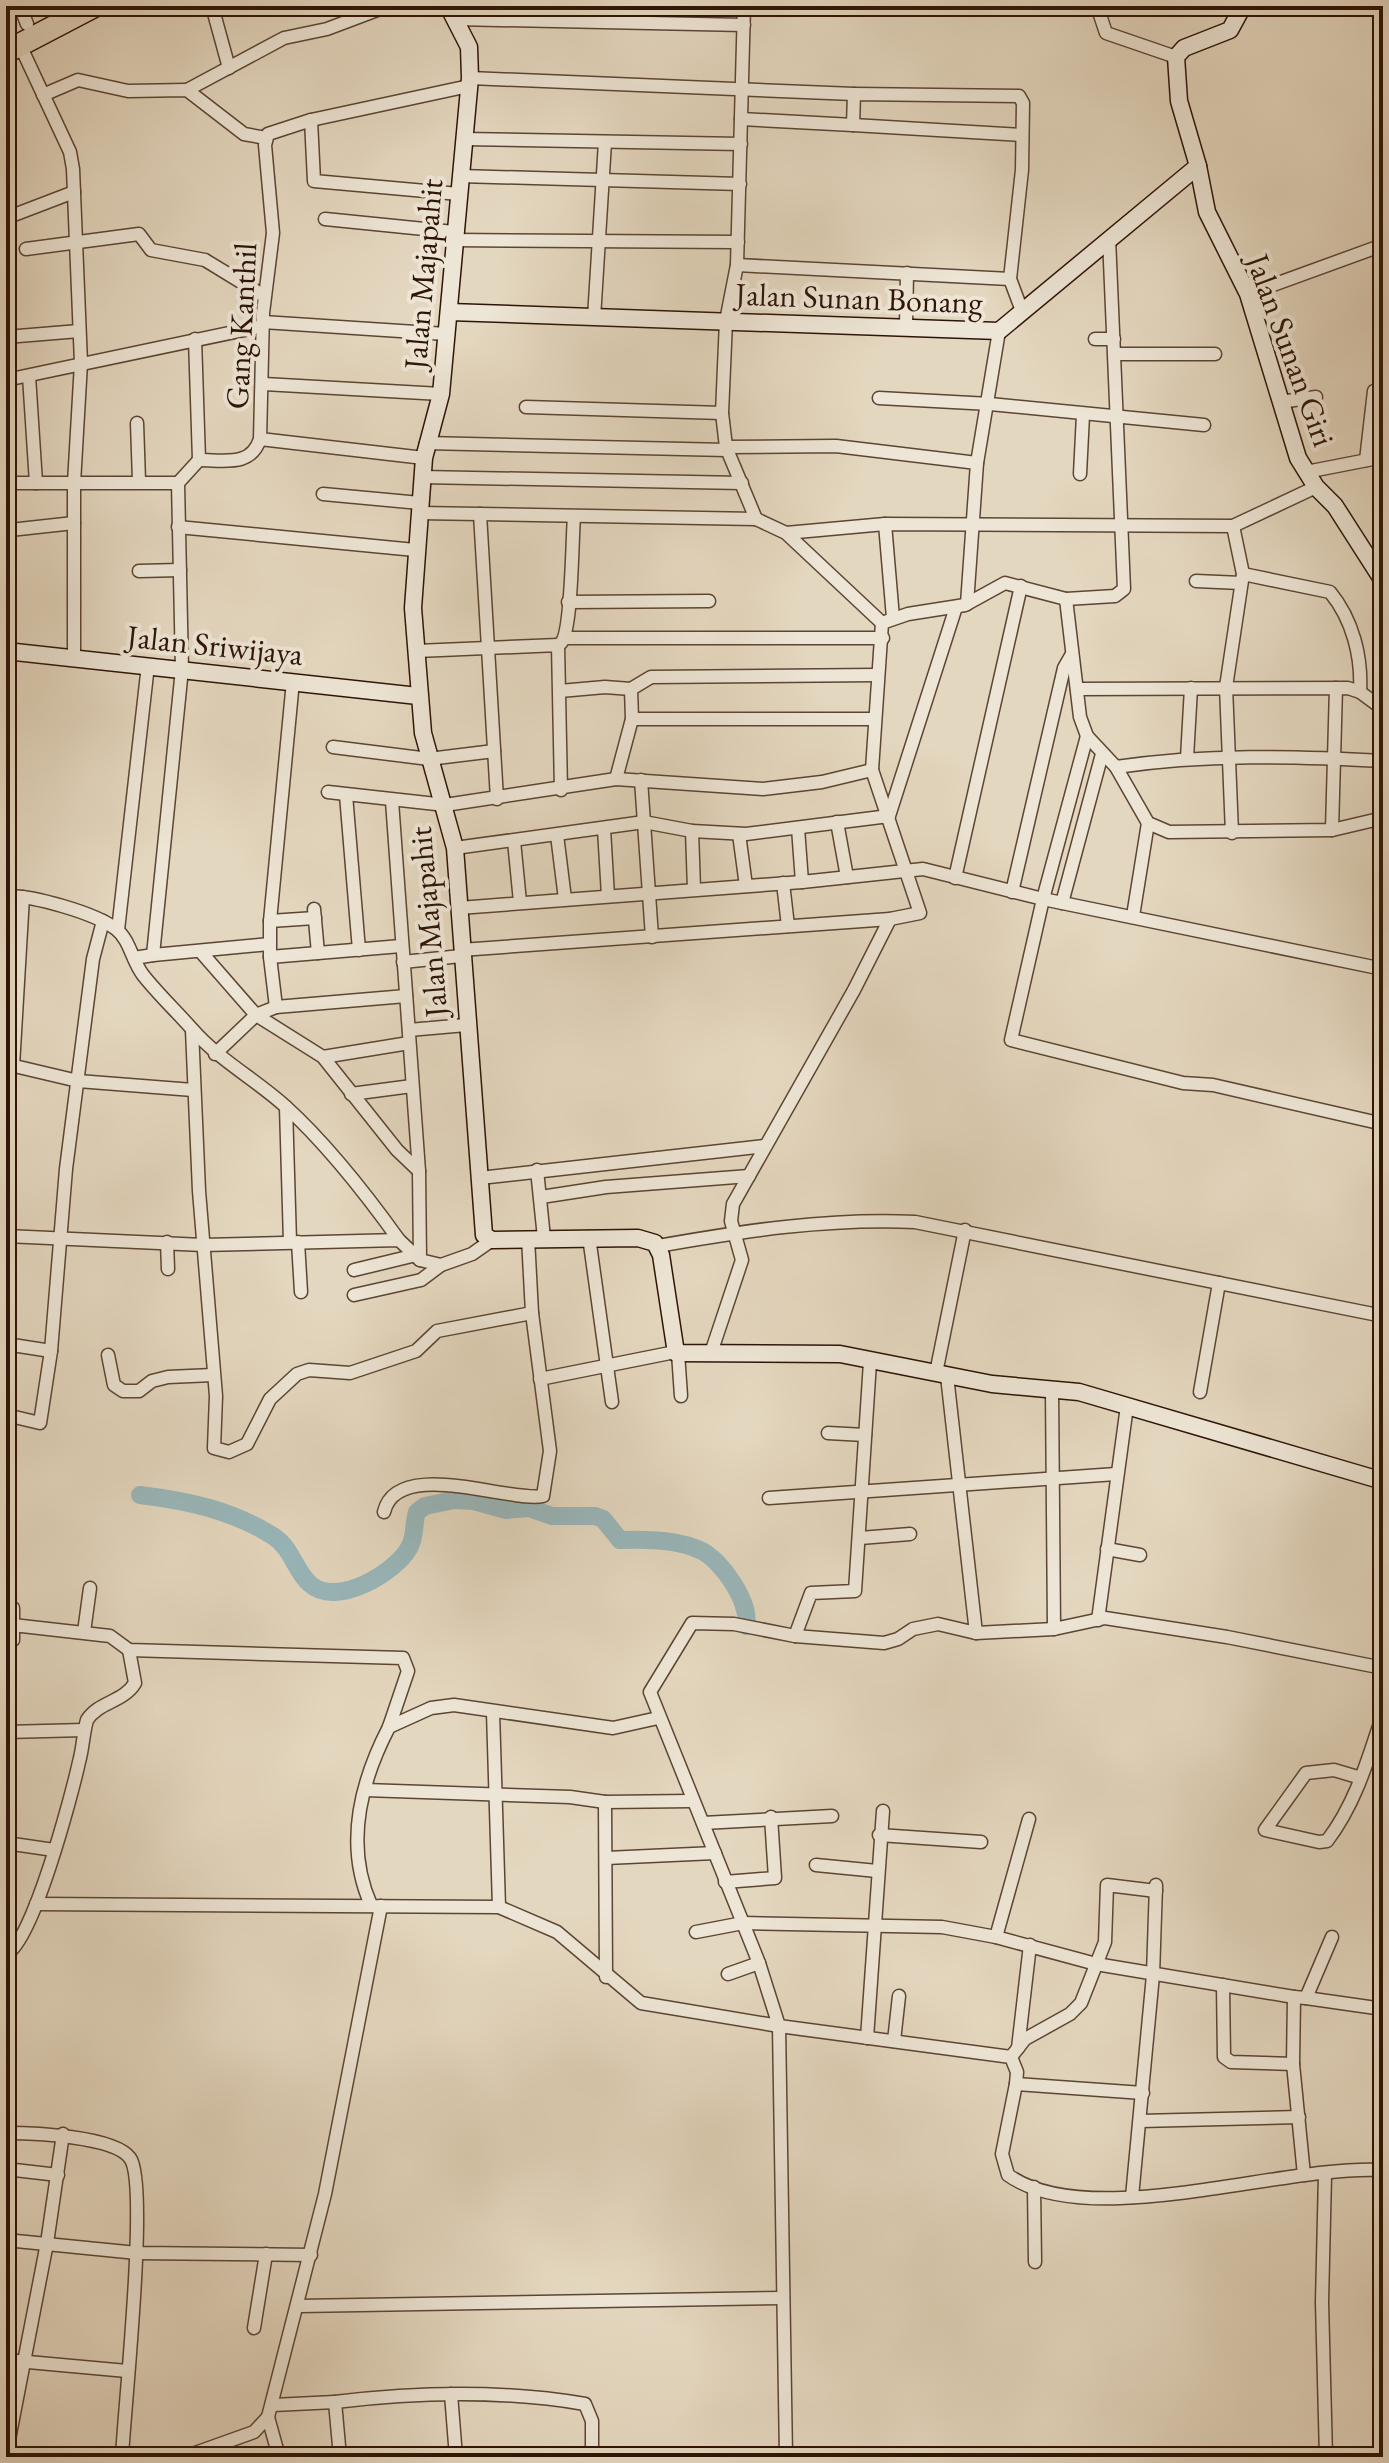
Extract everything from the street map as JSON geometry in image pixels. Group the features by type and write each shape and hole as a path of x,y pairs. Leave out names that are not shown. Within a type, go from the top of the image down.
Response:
{"highway":[{"path":"16,33 62,6"},
{"path":"16,33 94,6"}],"street":[{"path":"212,6 229,68"},
{"path":"43,95 78,80 128,91 187,90 284,38 327,29 388,6"},
{"path":"744,6 737,265 726,321 722,413 726,449 756,519"},
{"path":"1097,6 1106,33 1176,57"},
{"path":"1198,166 1179,101 1176,57 1184,48 1230,30 1243,6"},
{"path":"452,13 744,25"},
{"name":"Jalan Majapahit","path":"452,13 469,47 470,82 453,236 441,394 425,450 422,477 413,608 418,696 429,759 445,805 455,848 484,1235 492,1240"},
{"path":"16,33 70,152 74,192 81,363 74,483 74,657"},
{"path":"187,90 244,134 266,138 273,130 470,82 1019,96 1023,103 1022,170 1010,279 1022,311"},
{"path":"853,125 854,94"},
{"path":"741,119 1022,135"},
{"path":"311,120 314,181 459,194"},
{"name":"Gang Kanthil","path":"199,460 247,459 256,452 260,439 264,384 264,296 273,233 266,138"},
{"path":"464,139 741,144"},
{"path":"594,318 605,142"},
{"name":"Jalan Sunan Bonang","path":"449,312 906,325 999,331 1109,238 1155,205 1198,166"},
{"name":"Jalan Sunan Giri","path":"1198,166 1207,212 1248,294 1280,402 1306,472 1335,506 1383,581"},
{"path":"460,176 740,184"},
{"path":"6,218 74,192"},
{"path":"325,219 453,236 738,242"},
{"path":"26,249 139,234 151,250 205,260 264,296"},
{"path":"887,620 962,606 998,584 1021,586 1066,599 1122,593 1116,354 1109,238"},
{"path":"1248,294 1383,245"},
{"path":"737,265 1010,279"},
{"path":"906,325 907,273"},
{"path":"6,380 263,324 446,334"},
{"path":"6,337 79,331"},
{"path":"889,816 962,606 977,463 990,404 999,331"},
{"path":"153,955 182,669 178,483 199,460 195,339"},
{"path":"1095,339 1114,339"},
{"path":"1116,354 1215,354"},
{"path":"29,376 36,483"},
{"path":"264,384 441,394"},
{"path":"1366,460 1374,391"},
{"path":"1280,402 1316,397"},
{"path":"879,398 990,404 1117,419 1204,425"},
{"path":"526,407 722,413"},
{"path":"1080,474 1083,415"},
{"path":"137,423 139,481"},
{"path":"260,439 425,450 836,446 977,463"},
{"path":"1306,472 1383,457"},
{"path":"422,477 742,483"},
{"path":"6,483 178,483"},
{"path":"786,533 885,524 1233,526 1316,487"},
{"path":"323,494 480,514 756,519 786,533 887,620"},
{"path":"480,514 497,799"},
{"path":"561,790 562,641 574,517"},
{"path":"6,527 10,530 74,523"},
{"path":"403,962 461,953 890,919 920,913 872,770 877,675 887,620 885,524"},
{"path":"1232,833 1226,687 1242,578 1233,526"},
{"path":"178,527 415,550"},
{"path":"139,571 180,570"},
{"path":"1196,581 1242,578 1330,592 1340,607 1359,653 1360,692"},
{"path":"955,878 1021,586"},
{"path":"1066,599 1080,717 1087,736 1116,767 1148,823 1174,834 1232,833 1332,830 1383,818"},
{"path":"568,602 709,601"},
{"path":"417,651 562,641 883,638"},
{"name":"Jalan Sriwijaya","path":"6,651 418,696"},
{"path":"1012,892 1064,668 1072,654"},
{"path":"118,930 148,665"},
{"path":"560,691 605,687 631,689 656,676 877,675"},
{"path":"276,1007 269,950 270,921 293,681"},
{"path":"1187,758 1191,688"},
{"path":"1332,830 1336,688"},
{"path":"1077,689 1336,688 1360,692 1383,709"},
{"path":"616,779 632,719 631,689"},
{"path":"632,719 873,719"},
{"path":"1087,736 1043,899 1011,1040 1183,1083 1213,1085 1383,1124"},
{"path":"333,747 429,759 494,751"},
{"path":"1062,903 1102,754"},
{"path":"1116,767 1228,756 1383,761"},
{"path":"328,792 445,805 561,790 616,779 763,789 822,782 872,770"},
{"path":"641,780 652,937"},
{"path":"346,795 359,950"},
{"path":"392,801 419,1171 418,1257"},
{"path":"455,848 644,822 692,831 739,834 889,816"},
{"path":"837,822 847,877"},
{"path":"1133,916 1148,823"},
{"path":"798,828 802,882"},
{"path":"604,829 608,896"},
{"path":"692,831 694,889"},
{"path":"739,834 746,886"},
{"path":"557,835 565,899"},
{"path":"514,841 520,902"},
{"path":"459,908 802,882 909,873 923,869 1043,899 1383,969"},
{"path":"783,883 788,926"},
{"path":"6,896 23,897 103,921 118,930 142,974 215,1054 286,1107 318,1140 399,1240 418,1257 441,1265"},
{"path":"23,897 10,1065 78,1081 193,1090"},
{"path":"270,921 314,914 318,953"},
{"path":"711,1353 742,1260 734,1233 733,1204 854,990 890,919"},
{"path":"6,1415 40,1423 51,1351 59,1239 93,959 103,921"},
{"path":"134,958 269,950 318,953 401,946"},
{"path":"201,952 256,1015 323,1057 397,1150 419,1171"},
{"path":"215,1054 256,1015 276,1007 406,996"},
{"path":"323,1057 466,1025"},
{"path":"192,1030 203,1245 216,1396 214,1448 229,1452 247,1444 270,1399 297,1374 309,1370 350,1373 416,1351 437,1331 532,1313"},
{"path":"351,1094 412,1086"},
{"path":"286,1107 294,1242 301,1292"},
{"path":"480,1178 765,1146"},
{"path":"384,1512 393,1494 431,1486 472,1486 543,1496 550,1451 532,1313 541,1197 537,1170"},
{"path":"541,1197 606,1187 749,1176"},
{"path":"354,1295 409,1285 441,1265 472,1254 492,1240 638,1238 658,1246 734,1233 871,1220 915,1222 965,1230 1383,1316"},
{"path":"965,1230 941,1375 976,1633"},
{"path":"6,1236 203,1245 399,1240"},
{"path":"589,1237 612,1402"},
{"path":"167,1242 168,1269"},
{"path":"658,1246 681,1396"},
{"path":"354,1270 418,1257"},
{"path":"1200,1392 1219,1283"},
{"path":"6,1344 51,1351"},
{"path":"540,1379 676,1352 832,1353 941,1375 1093,1394 1383,1481"},
{"path":"108,1355 114,1385 123,1391 139,1391 152,1381 168,1377 213,1375"},
{"path":"795,1636 811,1593 855,1591 870,1362"},
{"path":"1052,1390 1054,1629"},
{"path":"1098,1620 1127,1406"},
{"path":"828,1433 865,1435"},
{"path":"769,1498 1116,1474"},
{"path":"860,1538 910,1534"},
{"path":"1107,1549 1140,1555"},
{"path":"84,1632 90,1588"},
{"path":"6,1644 13,1640 13,1608"},
{"path":"786,2457 779,2026 759,1963 650,1692 687,1629 697,1621 734,1624 795,1636 884,1643 898,1639 913,1629 938,1624 976,1633 1054,1629 1098,1620 1153,1623 1383,1668"},
{"path":"13,1625 110,1636 129,1650 403,1658 408,1671 365,1790 355,1835 362,1880 376,1905 311,2255 271,2411 254,2432 184,2457"},
{"path":"6,1954 18,1946 36,1904 54,1850 91,1712 133,1688 135,1671 129,1650"},
{"path":"389,1727 442,1705 613,1728 658,1718"},
{"path":"493,1712 499,1907"},
{"path":"1361,1778 1334,1770 1306,1773 1265,1828 1267,1833 1327,1841 1350,1809 1361,1778 1383,1714"},
{"path":"6,1732 84,1730"},
{"path":"365,1790 496,1794 605,1802 692,1801"},
{"path":"605,1802 606,1977"},
{"path":"867,2038 883,1811"},
{"path":"703,1823 832,1816"},
{"path":"725,1882 775,1878 771,1817"},
{"path":"996,1937 1029,1819"},
{"path":"879,1835 981,1842"},
{"path":"6,1843 54,1850"},
{"path":"606,1858 715,1853"},
{"path":"816,1865 877,1871"},
{"path":"1014,2052 1025,2039 1076,2009 1107,1933 1107,1885 1156,1888 1153,1975 1132,2197"},
{"path":"36,1904 499,1907 557,1932 606,1977 641,2003 867,2038 1014,2052"},
{"path":"696,1932 743,1923 942,1927 1153,1975 1383,2009"},
{"path":"1304,2175 1293,2064 1300,1998 1332,1937"},
{"path":"1030,1945 1014,2052 1016,2084 1005,2130 1003,2162 1008,2175 1034,2187 1084,2197 1132,2197 1304,2175 1383,2170"},
{"path":"728,1974 759,1963"},
{"path":"1223,1985 1224,2057 1231,2062 1293,2064"},
{"path":"894,2041 899,1996"},
{"path":"1016,2084 1143,2093"},
{"path":"1140,2121 1299,2117"},
{"path":"6,2133 63,2134 130,2157 137,2183 137,2253 122,2457"},
{"path":"6,2455 47,2243 63,2134"},
{"path":"6,2169 58,2175"},
{"path":"1325,2175 1322,2302 1326,2457"},
{"path":"1034,2187 1035,2262"},
{"path":"6,2240 137,2253 311,2255"},
{"path":"254,2328 266,2254"},
{"path":"299,2306 783,2298"},
{"path":"6,2360 127,2371"},
{"path":"271,2411 395,2395 451,2394 585,2404 592,2421 592,2457"},
{"path":"451,2394 456,2457"},
{"path":"335,2402 340,2457"},
{"path":"271,2411 279,2457"}],"waterway":[{"path":"140,1495 176,1500 241,1519 280,1541 310,1584 334,1592 364,1584 402,1558 411,1544 417,1512 425,1506 454,1500 474,1501 506,1510 529,1508 552,1516 595,1516 603,1519 620,1540 672,1542 708,1555 725,1572 739,1594 746,1626"}]}
